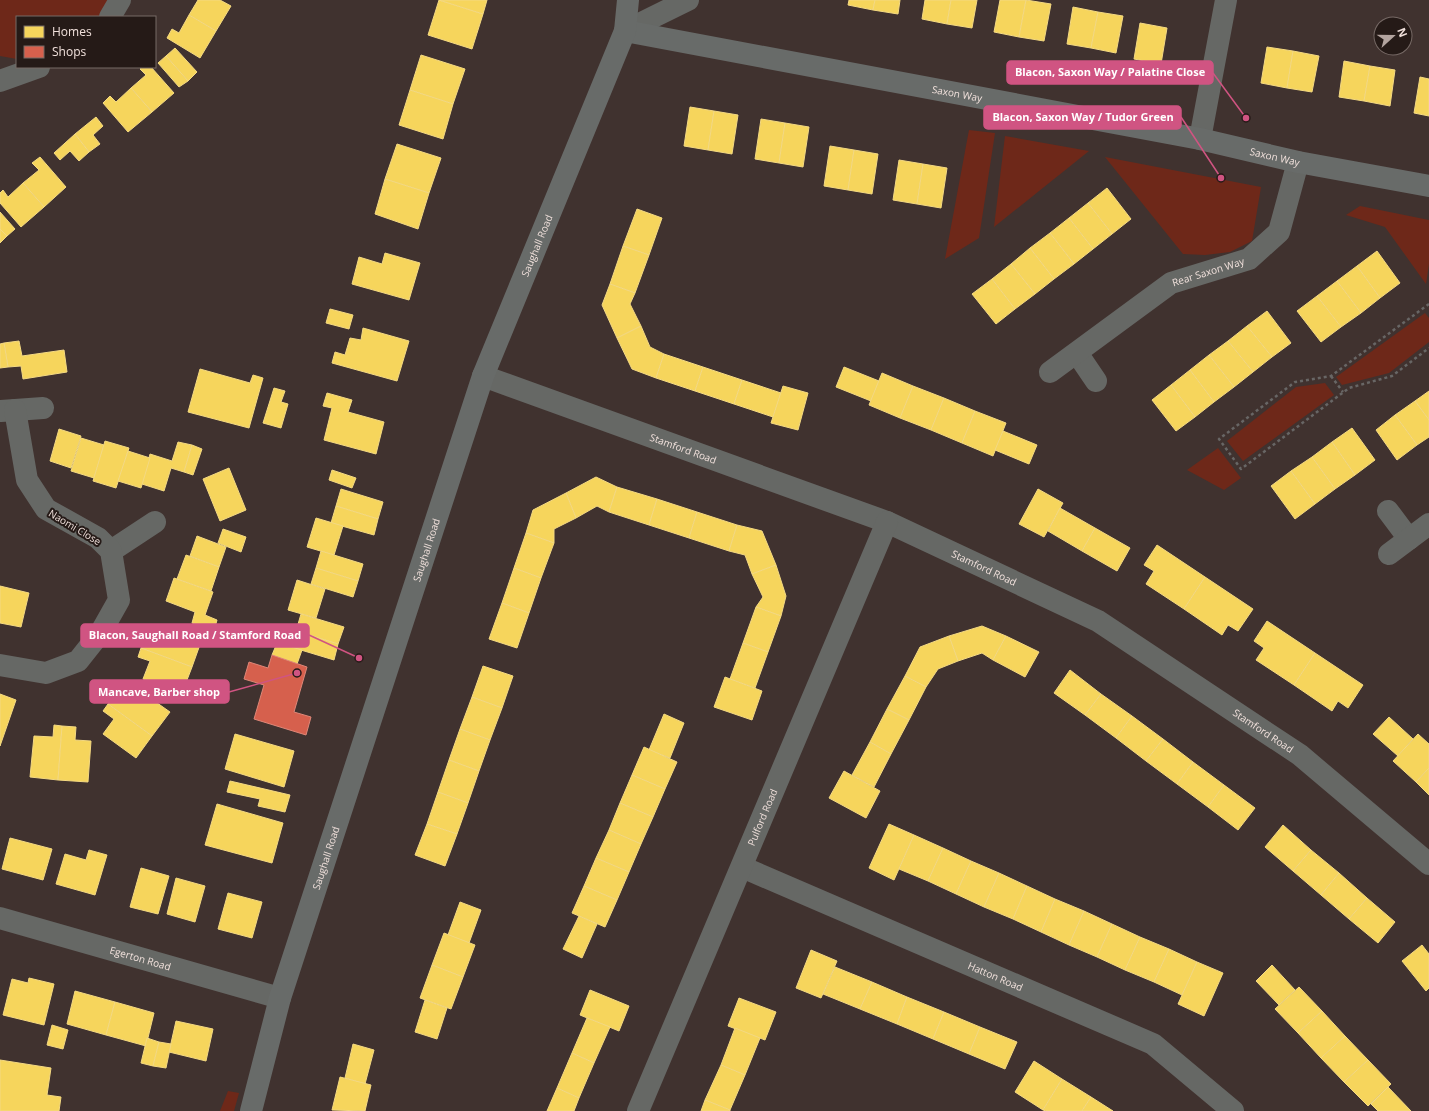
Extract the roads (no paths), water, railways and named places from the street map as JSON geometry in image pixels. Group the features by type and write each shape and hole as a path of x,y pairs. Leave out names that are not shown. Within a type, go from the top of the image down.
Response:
{"street":[{"path":"111,16 120,0"},
{"name":"Saughall Road","path":"251,1111 280,998 483,376 626,31 628,0"},
{"path":"626,31 688,0"},
{"path":"1200,138 1226,0"},
{"name":"Saxon Way","path":"626,31 1200,138 1298,162 1429,186"},
{"path":"0,81 36,68"},
{"name":"Rear Saxon Way","path":"1050,372 1170,283 1249,259 1279,232 1298,162"},
{"path":"1077,353 1096,381"},
{"name":"Stamford Road","path":"483,376 887,522 1098,621 1300,755 1429,864"},
{"name":"Naomi Close","path":"0,665 46,673 78,661 101,632 119,600 112,551 98,538 46,509 27,480 7,410 43,408"},
{"path":"1388,511 1409,539"},
{"name":"Naomi Close","path":"112,551 155,522"},
{"name":"Pulford Road","path":"638,1111 887,522"},
{"path":"1389,554 1429,524"},
{"name":"Hatton Road","path":"742,867 1153,1044 1233,1111"},
{"name":"Egerton Road","path":"0,918 280,998"}],"place":[{"name":"Blacon, Saxon Way / Palatine Close","path":"1246,118"},
{"name":"Blacon, Saxon Way / Tudor Green","path":"1221,178"},
{"name":"Blacon, Saughall Road / Stamford Road","path":"359,658"},
{"name":"Mancave, Barber shop","path":"297,673"}]}
